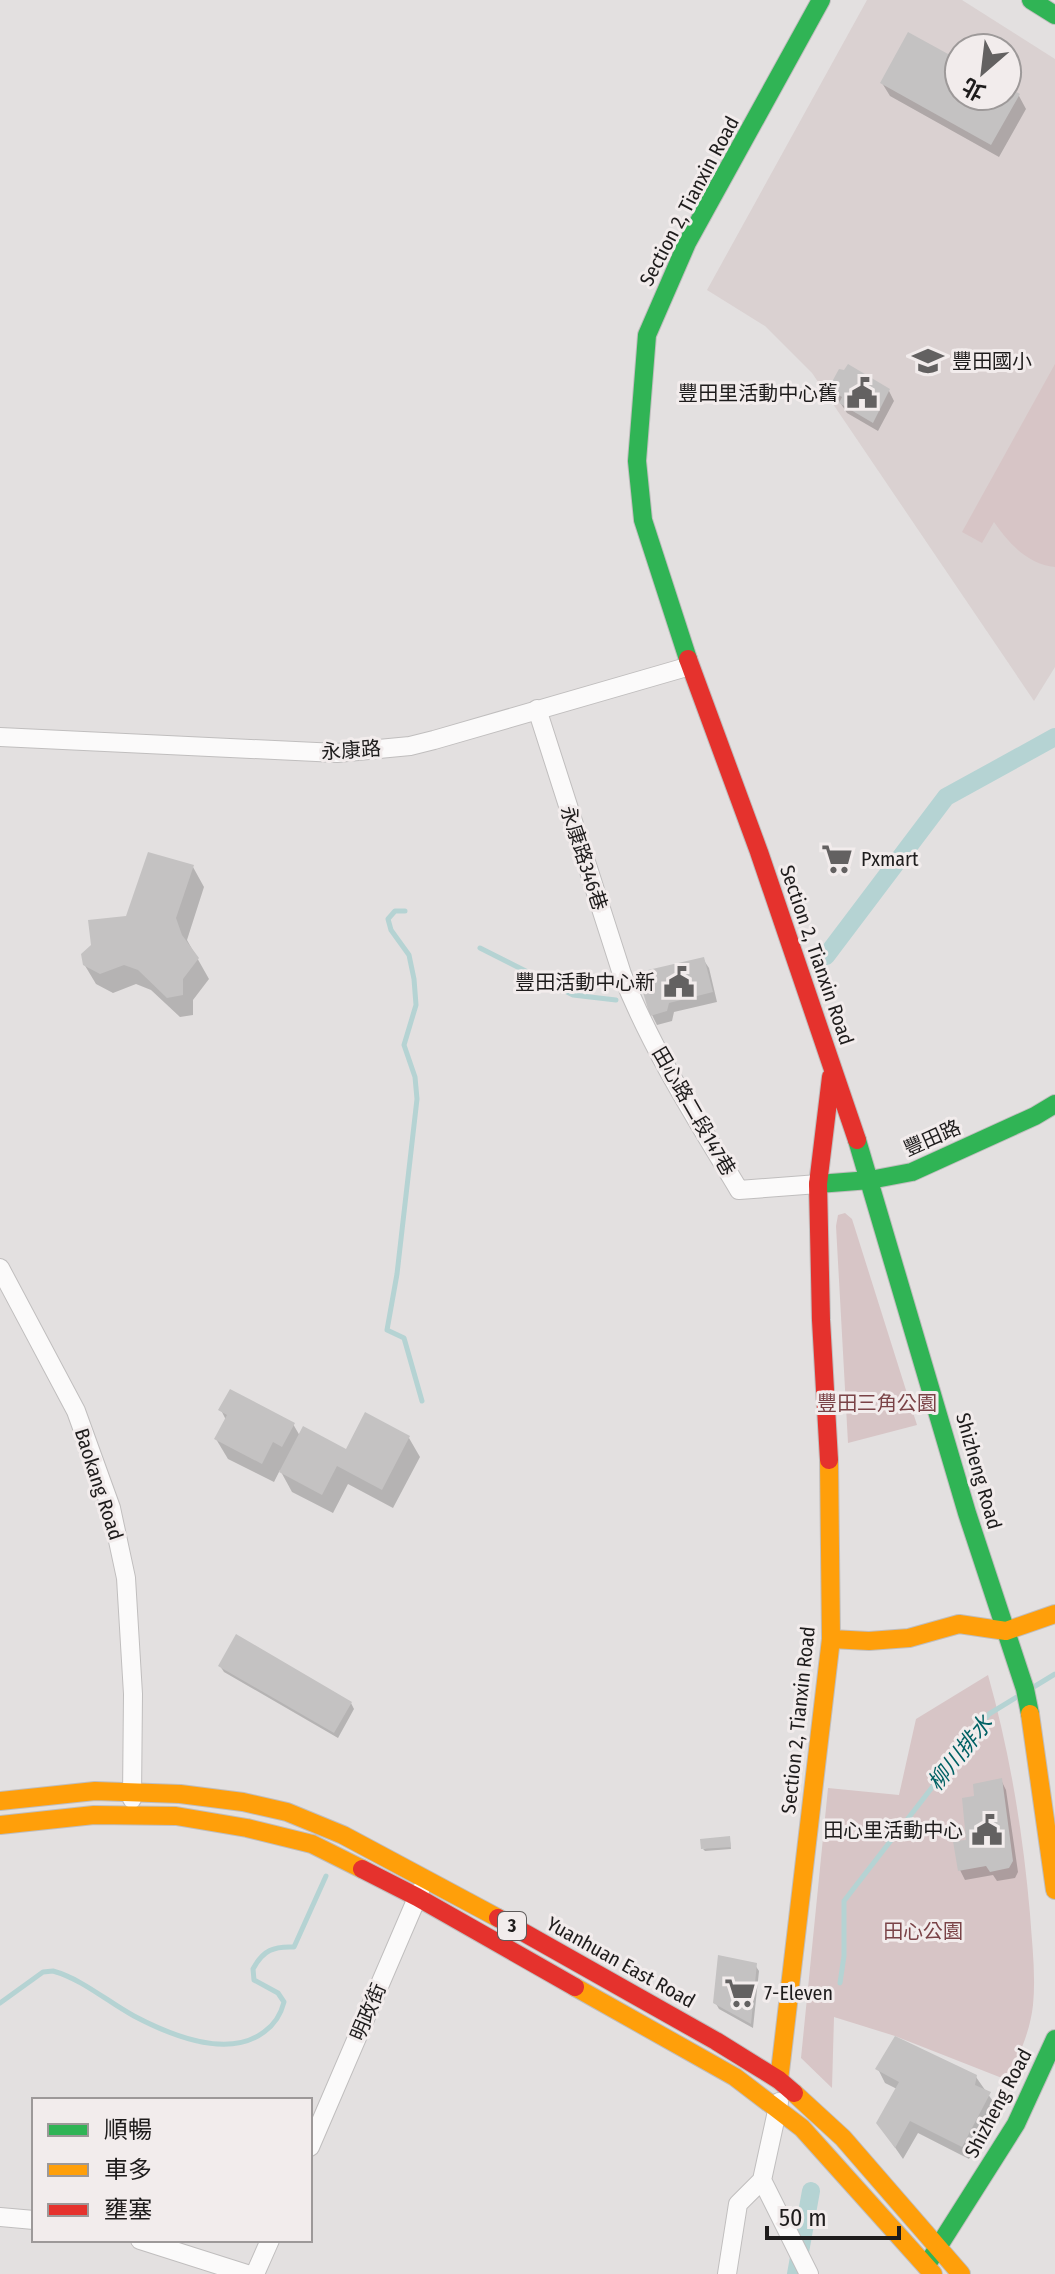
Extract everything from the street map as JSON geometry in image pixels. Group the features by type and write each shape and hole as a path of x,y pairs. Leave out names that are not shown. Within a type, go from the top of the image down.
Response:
{"street":[{"name":"Section 2, Tianxin Road","path":"779,2080 831,1639 828,1412 821,1320 818,1184 832,1069 759,852 690,666 643,520 637,461 647,335 687,243 821,0"},
{"path":"1031,0 1055,15"},
{"name":"永康路","path":"0,737 337,753 410,746 690,666"},
{"name":"永康路346巷","path":"537,709 595,897 635,1005"},
{"name":"田心路二段147巷","path":"635,1005 739,1190 818,1184"},
{"name":"Shizheng Road","path":"832,1069 870,1180 967,1513 1025,1689 1055,1890"},
{"name":"豐田路","path":"818,1184 870,1180 912,1172 1055,1104"},
{"name":"Baokang Road","path":"0,1268 76,1411 111,1508 126,1578 133,1694 133,1814"},
{"path":"831,1639 869,1641 909,1638 959,1624 1006,1631 1055,1614"},
{"name":"Yuanhuan East Road","path":"0,1801 95,1791 132,1791 243,1802 287,1812 343,1835 426,1878 716,2041 779,2080 843,2138 961,2274"},
{"name":"3","path":"0,1825 133,1814 176,1816 247,1828 312,1844 417,1897 735,2077 802,2128 929,2270"},
{"name":"明政街","path":"312,2142 426,1878"},
{"name":"Shizheng Road","path":"929,2270 1016,2124 1055,2039"},
{"path":"727,2274 738,2204 762,2180 778,2108 779,2080"},
{"path":"762,2180 809,2274"},
{"path":"0,2217 32,2220"},
{"path":"146,2242 247,2274"},
{"path":"255,2274 269,2242"}],"shaded area":[{"name":"豐田國小","path":"867,0 962,0 1012,32 943,32 943,112 1023,112 1023,39 1055,59 1055,667 1034,701 812,373 765,326 707,290"}],"green space":[{"path":"1055,364 1055,567 1036,562 1020,552 994,522 982,543 962,532"},
{"name":"豐田三角公園","path":"845,1213 852,1219 917,1425 848,1443 836,1226 838,1215"},
{"name":"田心公園","path":"988,1675 1015,1793 1030,1914 1034,1994 1032,2015 1023,2044 1007,2080 895,2036 834,2017 832,2088 801,2058 828,1788 899,1795 916,1719"}],"building":[{"path":"908,32 943,51 943,112 1010,112 991,145 880,83"},
{"name":"豐田里活動中心舊","path":"848,364 890,389 873,423 839,403 842,397 828,389 839,369 844,370"},
{"path":"148,852 194,865 176,918 182,935 199,958 183,979 183,995 167,998 138,970 124,965 100,974 83,965 81,954 91,945 88,920 126,916"},
{"name":"豐田活動中心新","path":"704,957 713,992 669,1003 667,1011 650,1016 642,989 650,987 648,970"},
{"path":"230,1389 295,1423 282,1447 273,1442 262,1464 214,1439 227,1415 218,1410"},
{"path":"365,1412 410,1436 382,1490 337,1466 322,1495 279,1472 303,1426 346,1449"},
{"path":"236,1634 352,1702 334,1733 218,1666"},
{"name":"田心里活動中心","path":"1002,1778 1013,1861 1009,1868 990,1872 986,1866 958,1871 953,1841 966,1840 962,1798 974,1796 973,1784"},
{"path":"730,1836 731,1847 701,1849 700,1839"},
{"path":"718,1955 757,1963 751,2024 713,2003"},
{"path":"895,2036 977,2075 975,2085 991,2092 962,2147 910,2121 895,2148 876,2123 899,2082 875,2069"}],"waterway":[{"path":"826,956 946,797 1055,737"},
{"path":"405,911 395,911 388,919 391,930 409,955 414,979 416,1005 404,1045 415,1077 417,1099 397,1274 387,1330 404,1338 422,1401"},
{"path":"480,948 573,995 616,1000"},
{"name":"柳川排水","path":"1032,1688 1055,1674"},
{"name":"柳川排水","path":"840,1983 844,1956 844,1901 989,1714 1017,1697"},
{"path":"0,2003 43,1972 53,1971 85,1985 134,2016 181,2037 217,2044 250,2040 271,2026 284,2002 278,1993 254,1980 253,1969 270,1950 294,1947 326,1876"},
{"name":"柳川排水","path":"796,2274 811,2191"}],"traffic: fast":[{"path":"688,659 643,520 637,461 647,335 687,243 821,0"},
{"path":"1031,0 1055,15"},
{"path":"818,1184 870,1180 912,1172 1055,1104"},
{"path":"857,1140 967,1513 1025,1689 1030,1714"},
{"path":"928,2263 1016,2124 1055,2039"}],"traffic: slow":[{"path":"779,2080 831,1639 829,1460"},
{"path":"831,1639 869,1641 909,1638 959,1624 1006,1631 1055,1614"},
{"path":"1030,1714 1055,1890"},
{"path":"0,1801 95,1791 180,1794 243,1802 287,1812 343,1835 498,1918"},
{"path":"0,1825 94,1815 176,1816 247,1828 312,1844 362,1869"},
{"path":"575,1987 735,2077 802,2128 933,2274"},
{"path":"794,2093 843,2138 961,2274"}],"traffic: jam":[{"path":"688,659 759,852 857,1140"},
{"path":"829,1460 821,1320 818,1184 831,1077"},
{"path":"362,1869 575,1987"},
{"path":"498,1918 716,2041 779,2080 794,2093"}],"place":[{"name":"豐田國小","path":"928,361"},
{"name":"豐田里活動中心舊","path":"862,393"},
{"name":"Pxmart","path":"837,859"},
{"name":"豐田活動中心新","path":"679,982"},
{"name":"田心里活動中心","path":"987,1830"},
{"name":"7-Eleven","path":"740,1993"}]}
